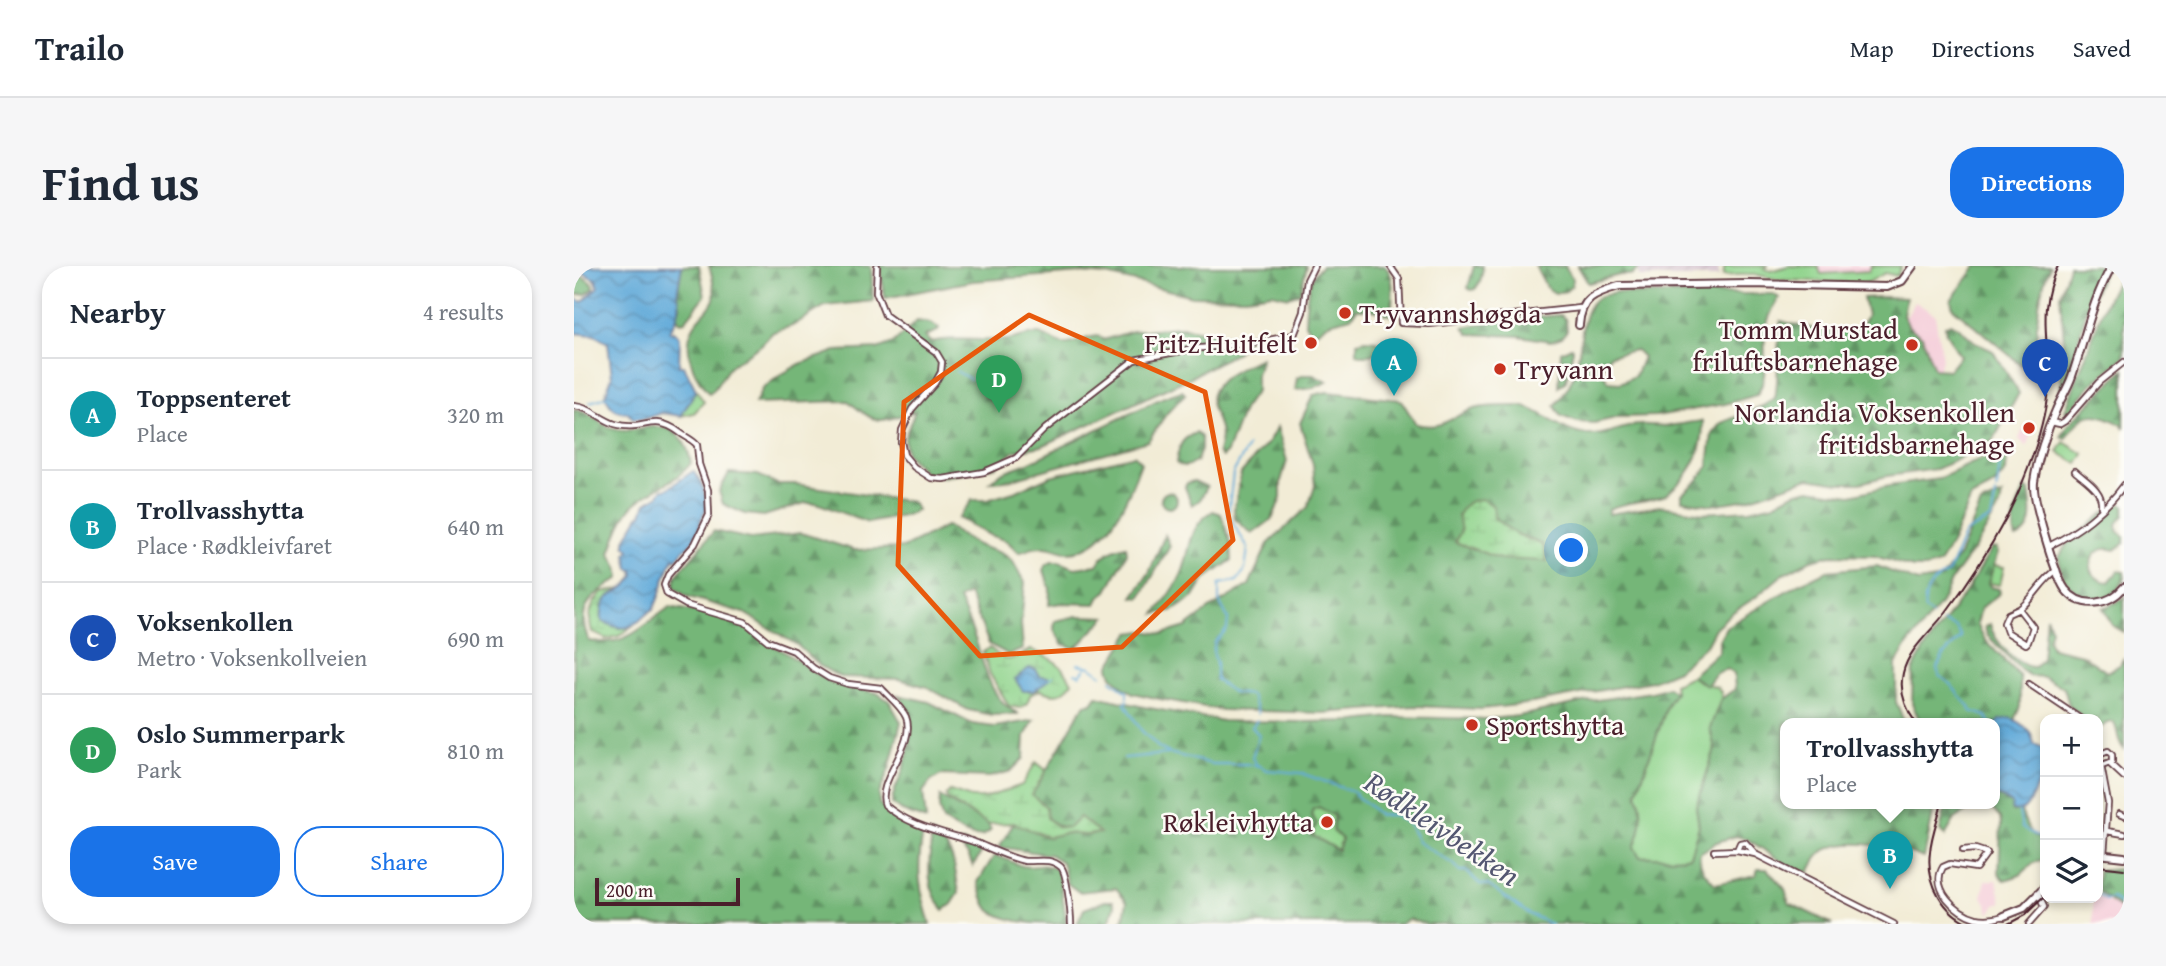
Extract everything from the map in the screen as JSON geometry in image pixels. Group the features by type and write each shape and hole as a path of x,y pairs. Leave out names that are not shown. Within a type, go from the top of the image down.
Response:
{"street":[{"path":"877,266 876,292 885,315 936,352 942,362 937,380 909,414 902,430 901,442 902,453 910,463 927,476 939,479 984,472 1016,458 1045,429 1138,359 1294,335 1303,312 1308,276 1314,266"},
{"path":"1390,266 1399,279 1401,323 1429,324 1580,308"},
{"path":"1579,325 1580,308 1586,301 1599,293 1629,285 1803,284 1883,287 1898,284 1913,266"},
{"path":"2112,266 2098,293 2073,373 2051,422 2034,488 2037,510 2067,591 2091,603 2109,600 2124,587"},
{"path":"2051,422 2057,424 2065,421 2099,382 2124,362"},
{"path":"574,406 585,407 605,421 622,426 666,423 697,445 699,464 708,490 709,515 698,540 666,578 665,589 668,596 686,605 745,622 768,641 794,651 829,678 848,684 881,688 903,712 908,728 884,793 885,805 932,830 1021,860 1058,864 1066,877 1071,924"},
{"path":"2075,471 2101,495 2101,509"},
{"path":"2049,546 2086,523 2110,502 2124,485"},
{"path":"2019,609 2033,627 2026,644 2004,628 2004,618 2029,602 2057,570"},
{"path":"2029,684 2074,714"},
{"path":"2103,751 2110,753 2113,758 2110,764 2103,766"},
{"path":"2110,764 2124,777"},
{"path":"2103,772 2108,803 2103,845"},
{"path":"2106,831 2124,834"},
{"path":"1737,850 1740,843 1745,842 1752,847 1755,854"},
{"path":"1714,851 1737,850 1755,854 1894,924"},
{"path":"1963,850 1987,852 1976,868 1950,864 1943,867 1939,880 1943,893 1951,902 1967,915 1984,919 2021,911 2038,894 2044,907 2029,924"},
{"path":"2103,854 2124,857"}],"highlighted area":[{"path":"1029,315 1205,392 1233,540 1122,647 980,656 898,565 904,402"}],"shaded area":[{"path":"1637,266 1718,266 1719,277 1639,277"},
{"path":"1818,266 1871,266 1869,271 1860,273 1820,274"},
{"path":"1915,302 1935,314 1942,359 1937,373 1894,338"},
{"path":"2035,421 2027,447 2019,439 2025,425"},
{"path":"1986,880 1997,880 2002,903 1996,905 1991,912 1982,897"},
{"path":"2103,899 2119,907 2124,914 2124,924 2093,924 2093,903 2103,903"}],"green space":[{"path":"682,266 699,266 705,296 685,321 680,322 676,316 680,307 677,294"},
{"path":"709,266 871,266 873,301 825,306 792,326 773,332 761,345 730,366 709,394 694,371 689,343 694,326 714,299"},
{"path":"880,266 1307,266 1300,293 1289,297 1272,293 1246,297 1192,296 1107,275 1080,273 973,281 885,298"},
{"path":"1322,266 1385,266 1392,283 1392,316 1371,309 1357,309 1351,317 1329,323 1315,333 1311,332 1305,324 1308,292 1313,277"},
{"path":"1474,266 1483,266 1482,276 1479,284 1471,290 1468,288"},
{"path":"1565,266 1572,278 1572,285 1566,291 1555,293 1547,288 1536,267"},
{"path":"1578,266 1637,266 1638,269 1632,275 1620,275 1588,283"},
{"path":"1725,266 1767,266 1764,269 1771,271 1788,266 1818,266 1821,274 1869,271 1871,266 1901,266 1897,276 1885,273 1867,283 1780,280 1754,274 1723,276"},
{"path":"1977,266 2050,266 2038,316 2038,369 2032,374 1953,308 1951,300"},
{"path":"2069,266 2106,266 2085,315 2064,395 2060,391 2064,340 2060,295"},
{"path":"2124,266 2124,357 2091,385 2069,412 2065,411 2105,304"},
{"path":"574,270 594,285 593,289 586,294 574,295"},
{"path":"1615,292 1773,294 1779,298 1767,325 1764,373 1757,395 1725,404 1656,416 1620,417 1594,423 1577,422 1561,416 1555,406 1574,375 1587,311 1596,299","holes":["1636,350 1643,357 1635,376 1620,383 1609,382 1601,370 1610,355"]},
{"path":"1863,298 1906,298 1903,315 1909,327 1922,336 1934,369 1949,370 1960,356 1946,333 1945,326 1950,323 1975,342 1993,351 2019,393 1994,439 1982,448 1937,469 1860,483 1809,478 1748,499 1712,505 1682,500 1682,494 1697,481 1708,466 1712,434 1721,423 1763,406 1775,398 1781,321 1822,330 1854,329 1862,324 1867,315"},
{"path":"1561,315 1566,320 1567,330 1562,337 1551,341 1519,336 1469,334 1464,327 1500,320"},
{"path":"917,321 939,328 938,331 925,336 931,342 950,339 1006,340 1034,334 1068,344 1094,336 1103,340 1133,331 1181,327 1248,340 1236,353 1189,378 1042,446 1015,451 996,466 942,477 925,473 906,454 904,439 915,411 879,420 848,401 755,404 762,389 800,364 836,351 877,349 893,343"},
{"path":"1376,341 1387,347 1371,355 1360,355 1357,353 1357,342"},
{"path":"1571,347 1573,350 1566,381 1559,387 1561,352"},
{"path":"1261,358 1256,374 1256,391 1244,408 1227,452 1222,457 1218,452 1221,435 1211,400 1213,391 1225,377"},
{"path":"2124,369 2124,429 2122,425 2104,416 2096,415 2084,418 2066,439 2061,437 2069,424"},
{"path":"1313,375 1327,382 1313,388 1295,390 1297,378"},
{"path":"696,390 704,402 694,413 681,416"},
{"path":"1182,391 1185,394 1167,413 1148,441 1005,481 990,482 1003,472 1028,463 1164,397"},
{"path":"1327,392 1401,400 1416,424 1432,426 1445,423 1476,408 1501,406 1528,408 1570,431 1592,435 1633,426 1666,426 1703,421 1702,440 1697,456 1689,472 1676,486 1663,496 1615,506 1609,509 1608,514 1660,506 1703,513 1749,510 1774,504 1794,493 1810,489 1851,495 1939,479 1981,459 1997,455 2007,457 2006,472 1993,486 1971,498 1939,564 1913,568 1875,556 1831,555 1811,560 1782,575 1730,614 1715,628 1706,645 1676,671 1652,681 1526,704 1481,709 1415,706 1323,713 1222,710 1133,693 1123,687 1112,676 1109,667 1130,633 1143,631 1163,634 1186,627 1212,607 1249,585 1268,544 1308,507 1315,486 1313,465 1300,423 1313,395","holes":["1495,518 1514,533 1543,545 1546,560 1500,559 1455,542 1461,531"]},
{"path":"574,410 586,413 612,429 660,427 674,432 687,448 691,463 679,475 636,503 623,520 610,553 618,567 620,578 594,596 585,610 585,629 589,641 614,641 624,638 670,607 726,617 743,624 762,640 831,683 877,693 889,701 901,722 889,769 879,794 879,803 886,812 923,833 920,879 930,924 574,924"},
{"path":"1277,427 1287,461 1281,481 1281,498 1272,519 1252,534 1235,519 1234,510 1241,473 1268,443"},
{"path":"1196,433 1201,437 1201,450 1196,462 1181,466 1176,463 1181,444"},
{"path":"2064,442 2084,454 2078,464 2058,452"},
{"path":"1134,455 1141,463 1123,505 1106,532 1082,549 1063,552 1043,547 1019,553 1007,541 989,535 958,518 972,500 987,500 1017,491 1050,476"},
{"path":"729,473 758,475 777,484 795,484 912,502 917,510 908,515 868,523 817,503 805,503 764,516 745,514 723,504 719,491"},
{"path":"1194,481 1207,487 1200,500 1192,505 1185,487 1187,483"},
{"path":"2025,488 2029,491 2031,505 2030,524 2027,530 2016,538 2014,519"},
{"path":"1169,492 1175,494 1175,506 1169,508 1163,506 1161,500 1163,494"},
{"path":"2002,495 2000,506 1953,577 1941,603 1896,664 1896,702 1903,718 1780,718 1780,809 1934,809 1924,858 1877,846 1840,845 1823,852 1809,873 1789,866 1747,839 1736,836 1717,842 1700,853 1701,866 1715,884 1756,875 1758,869 1767,869 1785,889 1789,903 1832,924 1427,924 1408,919 1400,924 1120,924 1127,901 1116,888 1079,892 1068,884 1062,862 1051,855 999,847 1014,823 1048,837 1065,833 1099,833 1080,817 1069,828 1056,825 1032,795 1084,705 1092,703 1097,696 1223,721 1303,722 1390,717 1489,719 1519,716 1668,687 1675,692 1668,703 1637,793 1642,820 1634,847 1640,857 1690,856 1699,826 1696,806 1715,749 1710,728 1721,699 1735,689 1734,674 1727,669 1716,673 1707,685 1691,676 1719,651 1719,640 1726,627 1798,584 1827,571 1877,566 1918,582 1942,578 1959,555 1981,504","holes":["1319,807 1334,816 1333,831 1342,839 1338,850 1313,836 1317,823 1311,815 1313,809"]},
{"path":"1483,499 1493,506 1495,519 1514,533 1543,545 1547,561 1500,559 1455,542 1461,531 1458,515 1460,511 1470,501"},
{"path":"2116,503 2124,505 2124,515 2117,524 2118,532 2124,536 2124,543 2115,550 2098,551 2093,556 2091,569 2100,580 2109,582 2118,571 2124,572 2121,585 2114,593 2104,598 2092,598 2080,594 2070,586 2062,574 2059,557 2068,542"},
{"path":"1213,511 1221,514 1231,544 1232,560 1205,579 1194,597 1174,610 1155,614 1180,579 1194,531"},
{"path":"947,526 977,545 1009,558 1025,582 1021,624 1023,649 1009,655 989,644 969,594 959,599 992,687 1003,703 1019,714 993,715 968,710 927,687 899,679 840,677 820,666 797,645 744,613 686,596 674,587 676,576 714,531 751,539 801,533 854,550 903,548"},
{"path":"1165,535 1170,546 1140,598 1133,597 1149,573"},
{"path":"1126,546 1127,553 1107,591 1100,596 1096,604 1049,605 1050,589 1044,570 1046,565 1059,562 1075,568 1097,565 1109,552"},
{"path":"1992,548 1996,548 1998,552 1988,583 1999,589 2000,593 1981,608 1977,624 1985,640 2020,677 2020,707 2014,720 1919,718 1912,704 1913,670 1923,651 1967,590"},
{"path":"1993,565 2004,567 2000,585 1989,583"},
{"path":"622,589 605,601 602,621 619,628 632,627 619,636 606,639 592,632 591,610 602,592"},
{"path":"2124,597 2124,632 2112,625 2103,608"},
{"path":"1077,616 1106,617 1076,648 1062,644 1054,629 1055,621"},
{"path":"2046,616 2051,629 2048,639 2052,648 2082,655 2107,672 2120,665 2124,657 2124,749 2113,722 2103,726 2103,714 2079,714 2069,705 2064,688 2044,677 2030,676 2021,670 1987,635 1985,627 1990,624 1996,638 2007,652 2021,663 2035,667 2042,658"},
{"path":"990,648 1006,659 1031,650 1060,666 1072,683 1058,694 1040,690 1030,695 1027,704 1020,708 1009,706 990,674 983,652"},
{"path":"1691,676 1717,687 1721,692 1710,728 1715,749 1696,806 1699,826 1690,856 1640,857 1633,847 1641,820 1637,793 1668,703 1675,692 1674,684"},
{"path":"898,695 929,702 972,724 995,727 1034,720 1025,736 1024,758 1011,771 990,777 941,775 931,781 923,792 926,820 902,811 892,804 892,799 905,763 911,733 908,713"},
{"path":"1036,762 1046,770 1032,795 1046,807 1047,818 1058,827 1069,828 1080,817 1100,833 1065,833 1048,837 1014,823 988,824 948,800 946,795 950,791 971,798 985,798 1022,785"},
{"path":"940,797 988,824 991,830 980,836 973,836 943,821 939,808"},
{"path":"2000,797 2012,803 2012,811 2021,811 2027,826 2040,839 2040,860 2020,875 2005,880 1999,874 2000,818 1992,809 2000,809"},
{"path":"1319,807 1334,816 1342,838 1338,850 1314,836 1311,815 1313,808"},
{"path":"1945,809 1970,809 1955,819 1945,836 1940,830"},
{"path":"932,834 940,839 950,852 959,893 944,910 933,893 929,874"},
{"path":"959,843 981,849 973,866"},
{"path":"994,856 1023,866 1047,866 1057,870 1067,924 1014,920 988,908 978,882"},
{"path":"2118,869 2124,872 2124,912 2103,895 2103,870"},
{"path":"1105,901 1113,901 1115,906 1108,924 1077,924 1084,909"}],"water":[{"path":"579,266 682,266 677,294 678,313 669,331 674,331 680,337 679,366 684,366 696,390 681,416 662,413 645,419 633,419 628,413 619,412 609,404 605,396 612,377 608,343 594,335 574,333 574,298 582,302 598,287 596,280 585,274"},
{"path":"693,471 703,488 707,508 694,539 676,560 674,558 653,610 626,628 602,621 604,603 624,588 634,575 633,570 629,569 626,554 630,550 625,545 625,540 646,503"},
{"path":"1029,668 1035,669 1039,676 1048,677 1048,681 1034,691 1023,691 1015,679"},
{"path":"2010,718 2026,728 2034,744 2040,747 2040,779 2031,800 2023,810 2011,809 2012,803 2000,797 2000,720"}],"waterway":[{"path":"956,371 970,379"},
{"path":"590,402 606,397"},
{"path":"1248,447 1233,473 1228,515 1248,548 1245,570 1237,581 1219,584 1219,601 1228,618 1227,629 1215,642 1213,651 1216,680 1234,693 1251,695 1258,714"},
{"path":"1997,489 2000,464"},
{"path":"1932,615 1925,610 1929,587 1949,571 1965,533 1991,519 1996,494"},
{"path":"1943,622 1956,627 1961,637 1943,656 1937,668 1939,674 1970,706 1971,711 1987,718"},
{"name":"Rødkleivbekken","path":"1078,664 1091,667 1102,675"},
{"name":"Rødkleivbekken","path":"1075,673 1080,675 1087,666"},
{"name":"Rødkleivbekken","path":"1048,679 1053,676"},
{"name":"Rødkleivbekken","path":"1111,680 1127,692 1127,697"},
{"name":"Rødkleivbekken","path":"1127,700 1125,704 1141,730 1159,748 1212,764 1247,764 1267,770 1301,773 1356,793 1355,796 1379,815 1395,815 1409,825 1418,842 1453,864 1459,871 1466,871 1480,884 1488,885 1529,914 1551,924"},
{"path":"1257,720 1252,727 1259,735 1252,758 1257,765"},
{"path":"1124,758 1168,754"},
{"path":"2019,812 2022,828 2040,837"},
{"path":"2103,898 2112,898 2124,908"}],"railway":[{"path":"1913,718 1902,693 1906,664 1915,648 1954,601 1993,542 2020,488 2039,436 2048,386 2047,297 2058,266"},
{"path":"1940,809 1931,846 1931,875 1938,896 1945,905 1971,924"},
{"path":"2103,867 2124,869"},
{"path":"2008,924 2025,915 2040,901"}],"place":[{"name":"Tryvannshøgda","path":"1345,313"},
{"name":"Fritz Huitfelt","path":"1311,343"},
{"name":"Tomm Murstad friluftsbarnehage","path":"1912,345"},
{"name":"Tryvann","path":"1500,369"},
{"name":"Toppsenteret","path":"1394,396"},
{"name":"Voksenkollen","path":"2045,397"},
{"name":"Oslo Summerpark","path":"999,413"},
{"name":"Norlandia Voksenkollen fritidsbarnehage","path":"2029,428"},
{"name":"Sportshytta","path":"1472,725"},
{"name":"Røkleivhytta","path":"1327,822"},
{"name":"Trollvasshytta","path":"1890,889"}]}
